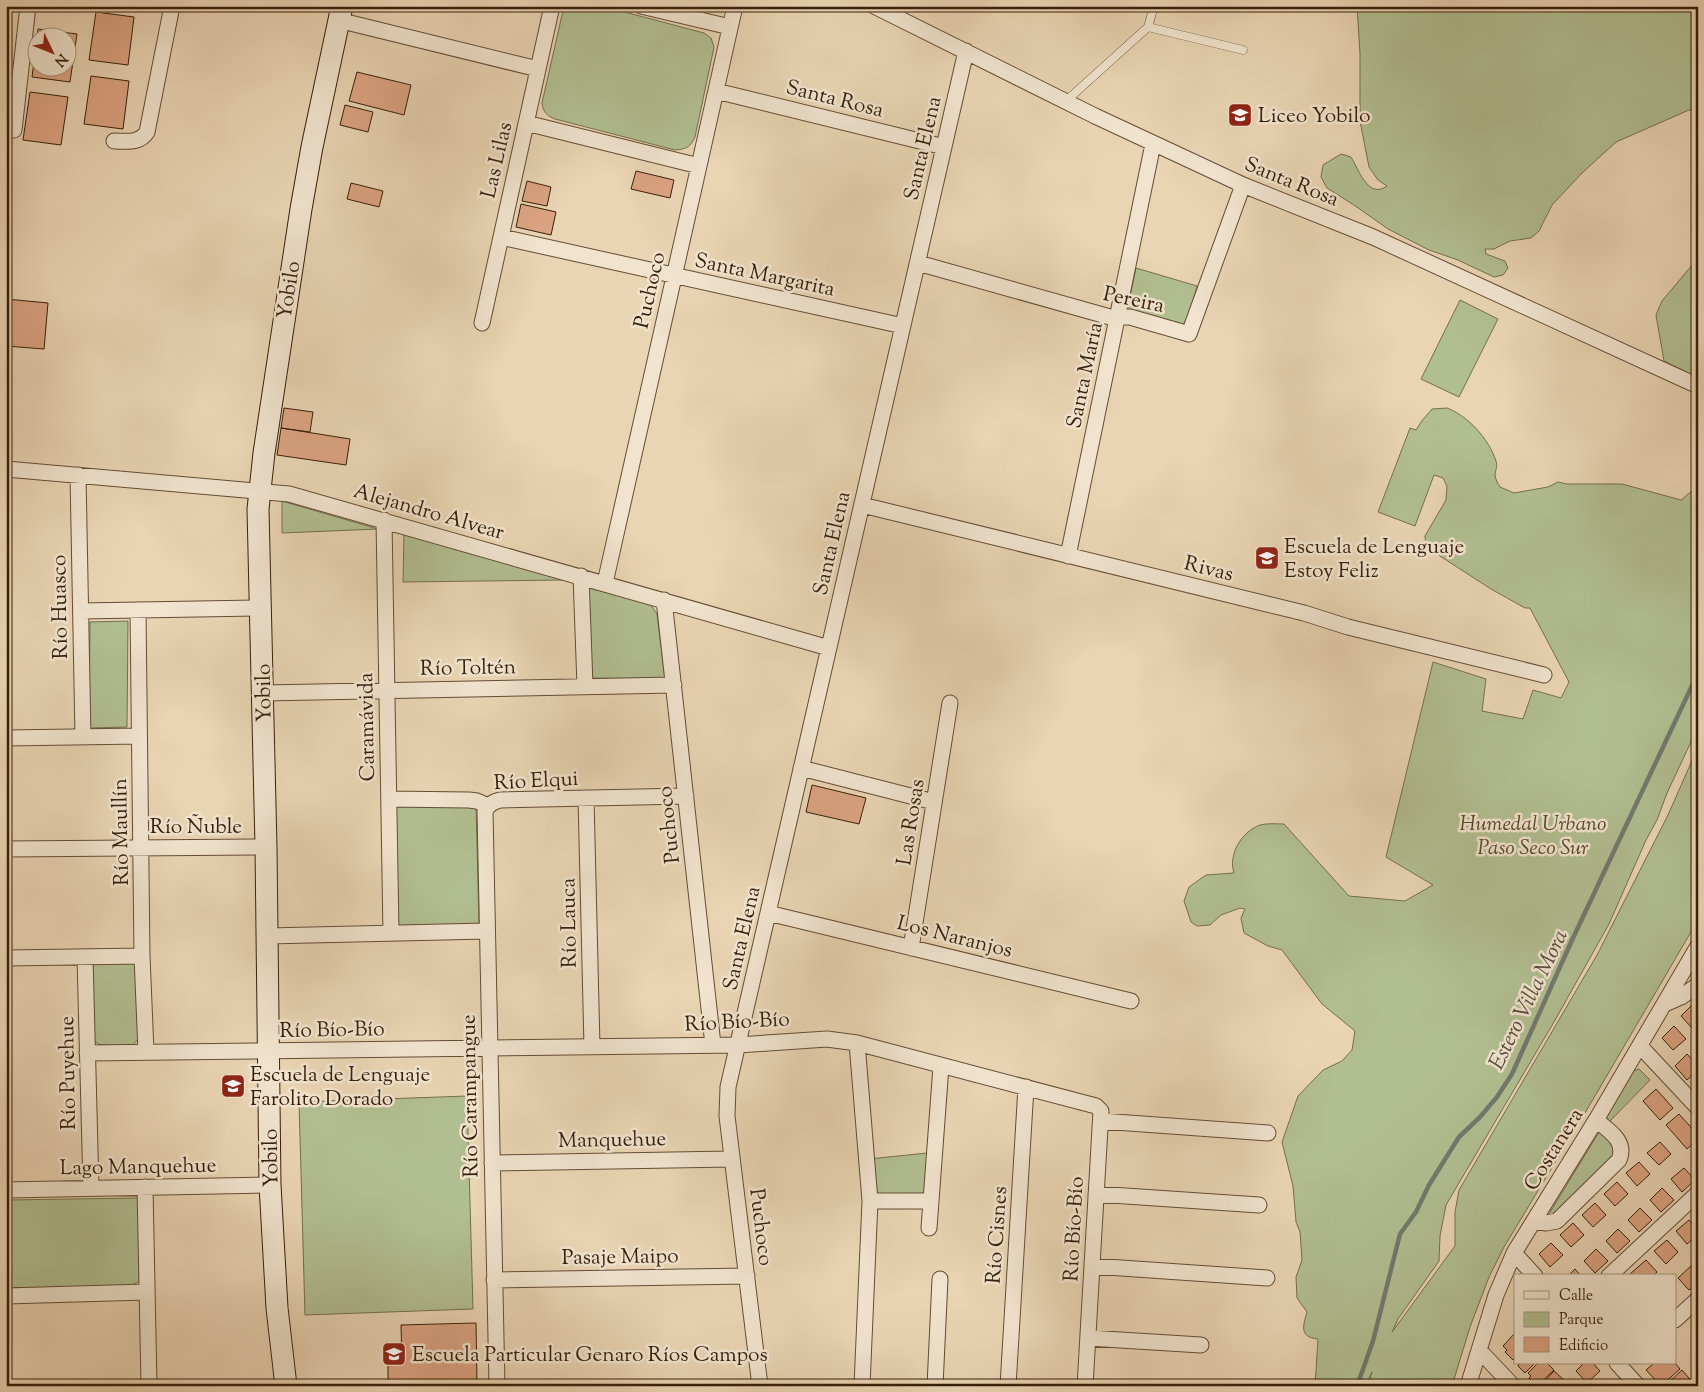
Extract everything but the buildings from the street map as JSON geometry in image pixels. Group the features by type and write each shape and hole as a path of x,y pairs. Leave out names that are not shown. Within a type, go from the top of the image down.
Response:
{"main road":[{"name":"Yobilo","path":"286,1386 277,1308 270,1185 259,492 301,209 340,13"}],"street":[{"path":"10,130 28,6"},
{"path":"114,141 135,141 144,137 147,132 172,6"},
{"name":"Las Lilas","path":"482,323 552,6"},
{"path":"640,6 730,27"},
{"name":"Puchoco","path":"605,583 735,6"},
{"name":"Santa Rosa","path":"874,6 1153,144 1243,185 1373,237 1698,386"},
{"path":"340,13 538,69"},
{"name":"Santa Elena","path":"738,1045 966,51"},
{"name":"Santa Rosa","path":"716,91 944,147"},
{"path":"526,123 699,166"},
{"name":"Santa María","path":"1068,556 1153,144"},
{"name":"Pereira","path":"918,263 1110,317 1130,316 1189,334 1243,185"},
{"name":"Santa Margarita","path":"501,237 903,326"},
{"name":"Alejandro Alvear","path":"6,469 289,494 829,648"},
{"name":"Río Huasco","path":"78,476 83,737"},
{"name":"Rivas","path":"862,505 1294,611 1348,627 1544,675"},
{"name":"Caramávida","path":"384,520 391,934"},
{"path":"581,576 585,686"},
{"name":"Puchoco","path":"664,600 713,1045"},
{"path":"81,612 261,608"},
{"name":"Río Maullín","path":"138,610 142,956 146,1052"},
{"name":"Río Toltén","path":"263,692 674,685"},
{"name":"Las Rosas","path":"911,948 950,703"},
{"path":"6,738 140,736"},
{"path":"801,768 934,802"},
{"name":"Río Elqui","path":"389,799 477,801 488,806 500,800 686,796"},
{"name":"Río Lauca","path":"586,798 592,1046"},
{"name":"Río Carampangue","path":"488,806 484,816 497,1386"},
{"name":"Río Ñuble","path":"6,849 266,847"},
{"name":"Los Naranjos","path":"768,913 1131,1002"},
{"path":"267,936 487,932"},
{"name":"Costanera","path":"1468,1386 1496,1295 1514,1253 1596,1120 1698,946"},
{"path":"6,958 142,956"},
{"name":"Río Puyehue","path":"85,957 91,1188"},
{"path":"1664,1004 1681,997 1698,985"},
{"name":"Río Bío-Bío","path":"88,1053 738,1045 827,1039 857,1043 1096,1106 1101,1111 1101,1121 1085,1386"},
{"path":"857,1043 870,1201 862,1386"},
{"name":"Puchoco","path":"738,1045 726,1102 760,1386"},
{"path":"1640,1046 1692,1092 1698,1108"},
{"path":"929,1228 941,1066"},
{"name":"Río Cisnes","path":"1008,1386 1026,1087"},
{"path":"1534,1220 1550,1224 1557,1221 1619,1160 1621,1151 1619,1141 1596,1120"},
{"path":"1101,1121 1268,1133"},
{"name":"Manquehue","path":"492,1163 732,1159"},
{"name":"Lago Manquehue","path":"6,1190 270,1185"},
{"path":"145,1187 149,1386"},
{"path":"1611,1274 1698,1193"},
{"path":"1096,1194 1260,1205"},
{"path":"870,1201 931,1202"},
{"path":"1514,1253 1533,1274"},
{"path":"1092,1266 1267,1278"},
{"name":"Pasaje Maipo","path":"494,1280 747,1276"},
{"path":"935,1386 940,1279"},
{"path":"6,1296 147,1292"},
{"path":"1676,1319 1698,1299"},
{"path":"1088,1338 1201,1345"},
{"path":"1479,1350 1513,1386"},
{"path":"1623,1365 1638,1386"}],"lane":[{"path":"1066,101 1148,28 1154,6"},
{"path":"1148,28 1243,50"}],"green space":[{"path":"566,6 602,6 704,33 711,38 714,47 695,137 690,145 675,150 555,119 546,113 542,103 562,15"},
{"path":"1357,6 1698,6 1698,111 1689,110 1616,142 1582,173 1552,205 1539,231 1531,238 1510,241 1494,249 1485,249 1486,254 1505,261 1508,268 1503,275 1494,277 1458,260 1429,250 1388,229 1327,188 1321,177 1323,165 1341,154 1351,157 1360,175 1369,186 1374,189 1380,189 1387,186 1378,180 1369,167 1360,121 1360,53"},
{"path":"1698,258 1698,378 1664,361 1656,315 1662,301"},
{"path":"1136,268 1197,286 1187,323 1180,325 1131,311 1128,306"},
{"path":"1460,300 1498,319 1459,397 1421,379"},
{"name":"Humedal Urbano Paso Seco Sur","path":"1447,408 1463,417 1477,429 1493,453 1497,467 1495,476 1500,487 1514,493 1548,487 1558,482 1567,484 1622,484 1681,500 1698,486 1698,727 1609,924 1554,1022 1446,1205 1440,1236 1439,1261 1398,1319 1392,1332 1455,1246 1455,1212 1459,1190 1597,955 1668,815 1698,747 1698,920 1504,1247 1489,1277 1470,1327 1452,1386 1368,1386 1372,1372 1365,1386 1315,1386 1318,1339 1312,1338 1305,1333 1304,1326 1307,1312 1297,1298 1296,1277 1302,1260 1300,1232 1296,1222 1293,1186 1282,1142 1298,1096 1323,1070 1342,1061 1352,1050 1355,1031 1322,1004 1282,950 1268,946 1244,933 1241,918 1245,909 1240,908 1221,915 1210,925 1197,926 1191,922 1184,901 1189,887 1206,875 1234,873 1233,859 1235,852 1242,839 1253,828 1266,824 1284,824 1349,896 1405,901 1433,885 1386,857 1433,662 1486,679 1482,711 1523,719 1533,690 1561,698 1569,682 1530,608 1525,608 1491,589 1426,547 1425,536 1446,500 1447,486 1443,478 1434,475 1415,526 1378,512 1410,428 1416,430 1432,409"},
{"path":"282,501 378,529 282,533"},
{"path":"404,533 564,580 403,582"},
{"path":"589,588 650,604 657,614 665,679 592,678"},
{"path":"128,621 127,727 89,728 90,622"},
{"path":"476,804 479,925 395,928 393,805"},
{"path":"96,962 132,962 137,967 139,1038 132,1046 100,1045 93,1040 91,969"},
{"path":"1639,1069 1650,1080 1609,1122 1605,1118 1631,1072"},
{"path":"467,1096 473,1309 305,1315 299,1102"},
{"path":"1599,1132 1615,1144 1613,1162 1554,1218 1549,1214"},
{"path":"927,1153 928,1194 874,1194 869,1159"},
{"path":"137,1198 141,1203 140,1280 132,1286 6,1288 6,1200"}],"waterway":[{"name":"Estero Villa Mora","path":"1357,1386 1373,1341 1400,1234 1416,1212 1429,1185 1459,1137 1497,1097 1512,1074 1573,938 1698,673"}],"place":[{"name":"Liceo Yobilo","path":"1240,115"},
{"name":"Escuela de Lenguaje Estoy Feliz","path":"1267,558"},
{"name":"Escuela de Lenguaje Farolito Dorado","path":"233,1086"},
{"name":"Escuela Particular Genaro Ríos Campos","path":"394,1354"}]}
